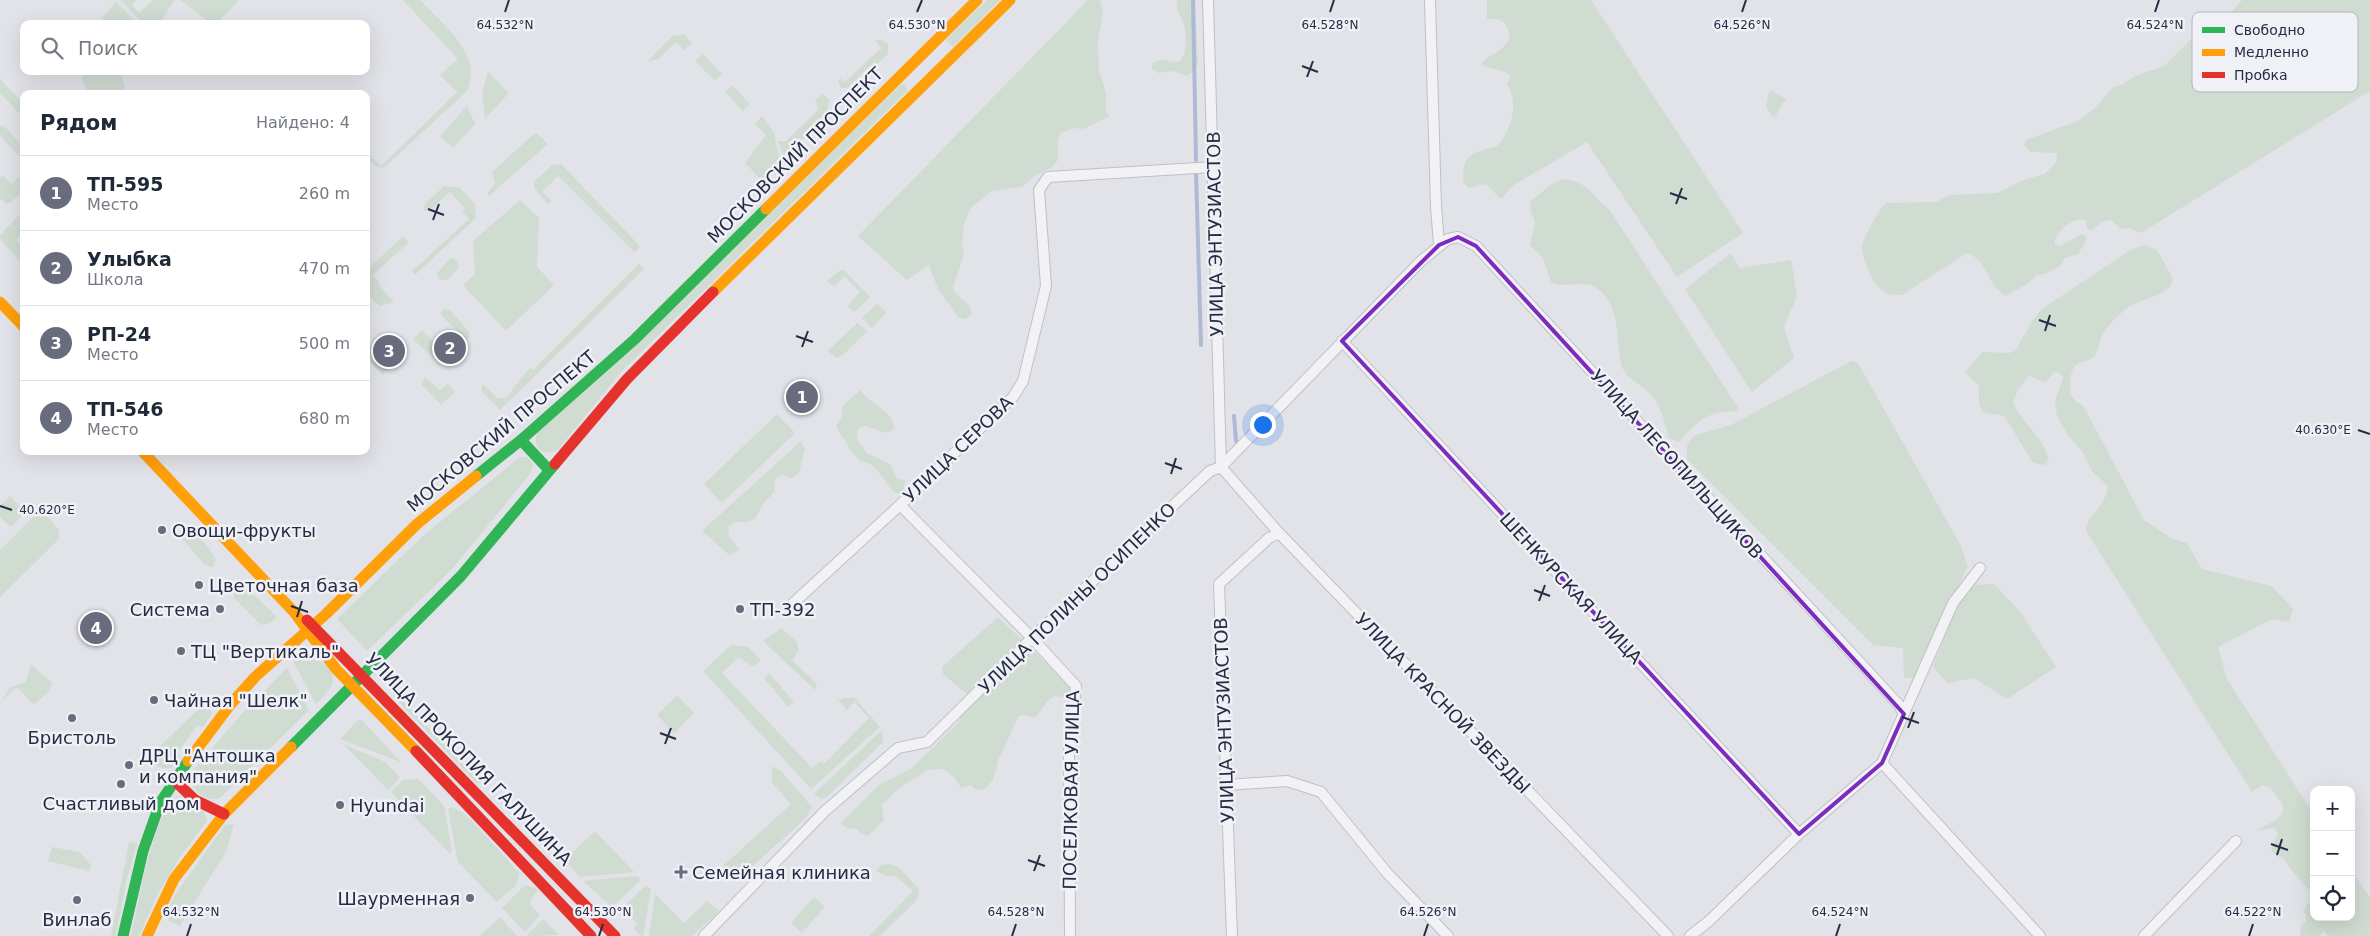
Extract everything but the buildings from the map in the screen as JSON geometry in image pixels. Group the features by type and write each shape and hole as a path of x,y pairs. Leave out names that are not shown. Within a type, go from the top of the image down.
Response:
{"main road":[{"name":"МОСКОВСКИЙ ПРОСПЕКТ","path":"123,936 134,883 150,828 160,803 174,780 230,704 283,650 310,629 417,524 521,440 635,339 977,0"},
{"path":"147,936 174,879 224,814 461,576 627,379 665,339 1010,0"},
{"path":"913,62 930,78"},
{"path":"0,302 20,323"},
{"path":"521,440 549,470"},
{"name":"УЛИЦА ПРОКОПИЯ ГАЛУШИНА","path":"146,455 310,629 364,675 615,936"},
{"name":"УЛИЦА ПРОКОПИЯ ГАЛУШИНА","path":"310,629 352,686 530,876 591,936"},
{"path":"174,780 195,800 224,814"}],"street":[{"name":"УЛИЦА ЭНТУЗИАСТОВ","path":"1208,0 1221,467"},
{"path":"1430,0 1436,206 1439,245"},
{"name":"УЛИЦА СЕРОВА","path":"789,607 900,505 1013,397 1023,381 1046,286 1038,190 1048,176 1214,167"},
{"name":"УЛИЦА ЛЕСОПИЛЬЩИКОВ","path":"1439,245 1448,239 1458,237 1476,246 1899,705 1904,714"},
{"name":"УЛИЦА ПОЛИНЫ ОСИПЕНКО","path":"704,936 825,811 898,748 926,742 1032,638 1210,471 1221,467 1342,341 1439,245"},
{"name":"ШЕНКУРСКАЯ УЛИЦА","path":"1342,341 1799,834"},
{"name":"УЛИЦА КРАСНОЙ ЗВЕЗДЫ","path":"1221,467 1279,533 1668,936"},
{"name":"ПОСЕЛКОВАЯ УЛИЦА","path":"900,505 1032,638 1076,686 1069,751 1070,936"},
{"name":"УЛИЦА ЭНТУЗИАСТОВ","path":"1232,936 1219,584 1269,538 1279,533"},
{"path":"1690,936 1709,922 1737,896 1799,834 1882,764 1953,603 1980,568"},
{"path":"1882,764 2040,936"},
{"path":"1226,785 1287,781 1322,792 1388,874 1446,936"},
{"path":"2144,936 2236,841"}],"highlighted area":[{"path":"1458,237 1476,246 1904,714 1882,763 1799,834 1342,341 1439,245"}],"shaded area":[{"path":"121,0 136,0 132,5 139,13 153,0 175,0 161,20 139,20"},
{"path":"181,0 237,0 238,2 219,20 206,20"},
{"path":"403,0 420,0 453,34 466,53 470,64 471,76 468,90 384,168 377,167 370,161 370,155 381,166 457,92 440,75 458,59"},
{"path":"987,0 1000,0 953,47 946,40"},
{"path":"1088,0 1100,0 1103,14 1098,40 1099,70 1106,93 1106,113 1110,116 1083,129 1075,128 1061,133 1058,140 1058,160 1051,168 1036,175 1022,187 992,191 971,208 964,224 962,243 964,254 953,288 957,295 969,305 972,315 965,319 958,317 938,289 929,265 907,280 858,236"},
{"path":"1177,0 1195,0 1198,64 1194,72 1187,76 1172,71 1158,73 1152,69 1152,64 1158,60 1179,62 1184,53 1186,42 1185,29 1178,10"},
{"path":"1487,0 1591,0 1743,233 1677,277 1587,142 1514,185 1501,199 1486,184 1469,188 1463,182 1463,172 1467,159 1476,152 1497,146 1507,132 1513,107 1511,91 1507,84 1511,76 1508,73 1481,64 1501,49 1510,36 1503,22 1496,19 1487,19"},
{"path":"2242,0 2370,0 2370,91 2141,233 2129,228 2121,229 2111,220 2102,222 2092,230 2087,229 2086,220 2072,222 2060,232 2055,240 2055,245 2060,246 2082,234 2086,236 2086,241 2078,254 2065,258 2060,266 2045,274 2037,275 2027,284 2006,296 1994,286 1980,262 1967,253 1902,295 1887,293 1879,288 1866,264 1862,247 1872,224 1886,203 1936,202 1950,195 1997,193 2026,179 2045,174 2056,162 2057,153 2031,152 2024,145 2026,140 2078,121 2094,109 2112,88 2123,84 2135,76 2164,66 2191,39 2192,92 2358,92 2358,12 2231,12"},
{"path":"116,1 133,20 103,20"},
{"path":"684,34 692,43 684,50 676,42 658,59 647,62 672,36"},
{"path":"880,39 888,44 888,54 873,68 870,66 847,88 841,88 838,82 840,78 845,82 881,48 875,41"},
{"path":"703,54 722,74 715,81 695,61"},
{"path":"488,72 509,93 485,119 482,93"},
{"path":"84,75 120,75 125,89 87,90 81,78"},
{"path":"0,79 20,100 20,114 0,93"},
{"path":"902,84 906,85 907,91 621,372 558,450 546,453 540,450 536,442 537,433"},
{"path":"732,85 750,104 743,111 725,92"},
{"path":"1771,90 1786,99 1774,118 1766,107"},
{"path":"822,94 829,99 827,111 789,154 783,156 778,141 786,141 818,110 815,101"},
{"path":"467,106 475,124 453,148 440,136"},
{"path":"762,116 774,133 780,163 763,182 745,163 766,135 755,124"},
{"path":"0,125 5,127 20,144 20,157 0,136"},
{"path":"536,132 548,144 489,196 487,194 495,184 492,172"},
{"path":"561,164 640,246 635,253 558,176 542,192 552,201 548,204 534,188 534,182 552,165"},
{"path":"3,175 11,184 20,176 20,194 10,203 6,204 0,198 0,177"},
{"path":"1563,179 1571,180 1584,186 1609,209 1740,411 1718,413 1704,418 1678,442 1669,438 1657,403 1645,389 1625,373 1619,353 1614,312 1610,302 1604,294 1591,285 1563,285 1551,282 1543,258 1530,245 1535,221 1531,213 1530,202 1549,186"},
{"path":"444,186 460,188 475,204 476,218 415,275 412,271 469,219 462,211 465,208 450,192 431,209 424,211 425,204"},
{"path":"520,200 539,218 537,267 554,285 506,331 463,285 475,274 473,241"},
{"path":"20,214 20,236 16,240 20,244 20,262 0,239 0,235"},
{"path":"403,236 409,242 373,275 379,282 378,284 394,302 380,306 370,297 370,267"},
{"path":"2145,245 2157,250 2173,280 2171,285 2162,292 2130,306 2112,322 2102,336 2096,354 2074,367 2070,380 2071,394 2084,407 2144,520 2173,539 2187,543 2202,569 2272,586 2293,609 2289,622 2272,619 2218,647 2227,679 2310,809 2310,891 2290,869 2283,858 2276,856 2271,850 2278,833 2274,828 2255,831 2273,822 2281,815 2283,812 2282,803 2268,787 2262,785 2252,792 2086,531 2087,525 2104,500 2108,486 2092,471 2082,451 2069,437 2057,416 2055,401 2063,378 2060,373 2054,372 2046,382 2029,375 2018,390 2013,402 2042,444 2049,460 2045,465 2033,463 2005,417 1985,413 1982,410 1979,403 1979,386 1965,373 1982,352 2009,353 2015,351 2033,320 2042,309 2132,249"},
{"path":"1731,253 1740,268 1791,260 1797,296 1784,327 1794,358 1752,392 1685,289"},
{"path":"451,258 457,260 459,267 448,280 439,280 437,273"},
{"path":"639,264 645,268 500,410 481,391 483,384 497,398 506,398 526,371 530,368 533,370"},
{"path":"844,270 870,297 854,312 847,306 860,292 844,276 834,287 827,281 839,271"},
{"path":"877,303 886,312 872,328 862,318"},
{"path":"444,309 450,310 470,333 467,340 440,314"},
{"path":"857,323 867,331 844,354 836,358 828,351"},
{"path":"422,330 449,356 440,364 413,339"},
{"path":"381,335 388,336 373,351 389,367 383,375 370,362 370,347"},
{"path":"1851,361 1858,363 1960,544 1968,566 1915,678 1904,678 1903,648 1873,645 1687,459 1687,446 1693,436 1731,425"},
{"path":"425,377 440,390 448,384 455,392 441,405 421,384"},
{"path":"860,390 885,411 893,421 895,428 891,431 880,432 864,426 858,429 857,439 867,453 890,464 897,479 905,480 903,495 893,492 877,470 870,464 860,461 852,452 836,426 841,419 843,406"},
{"path":"777,414 795,433 722,503 704,484"},
{"path":"801,441 805,449 799,473 791,478 782,475 777,478 774,483 775,492 765,501 755,519 748,522 734,522 728,527 729,536 739,550 730,555 728,554 702,531"},
{"path":"520,457 527,457 533,464 530,474 453,568 367,651 337,619 424,535"},
{"path":"10,496 25,512 11,527 0,517 0,506"},
{"path":"41,509 59,530 59,539 0,597 0,550"},
{"path":"190,533 202,540 211,552 216,560 212,567 205,565 182,539 186,534"},
{"path":"1994,584 2019,610 2056,667 2007,699 1974,678 1947,683 1933,667 1959,600 1975,585"},
{"path":"237,585 250,591 276,616 272,622 261,625 234,598 233,591"},
{"path":"998,617 1070,686 1069,699 1054,696 1034,718 1027,715 1019,716 999,758 993,780 985,789 976,790 971,785 961,788 954,777 943,769 927,770 898,789 882,805 884,820 868,836 862,834 856,828 848,829 842,825 842,822 879,785 912,768 959,722 967,694 943,674 942,667"},
{"path":"781,628 797,642 799,651 792,660 817,684 815,690 763,641"},
{"path":"731,645 748,647 761,660 753,667 739,657 722,673 812,768 821,761 824,764 869,718 854,702 847,710 838,699 854,697 880,727 811,789 703,671"},
{"path":"308,656 322,662 330,670 333,679 329,690 316,704 293,661 300,657"},
{"path":"31,664 52,683 50,690 34,705 17,687 2,701 9,688 26,682"},
{"path":"287,668 309,710 221,797 209,799 199,794 191,778 192,772 238,718"},
{"path":"769,673 794,702 788,707 764,678"},
{"path":"394,692 481,783 477,783 394,697"},
{"path":"677,695 694,713 674,733 657,715"},
{"path":"202,706 210,710 212,714 203,727 197,726 178,752 180,756 175,765 164,768 150,762 159,747"},
{"path":"358,720 362,720 401,762 340,739"},
{"path":"882,730 883,742 828,796 821,799 814,794"},
{"path":"343,744 385,762 400,778 388,790"},
{"path":"772,766 781,771 812,807 805,819 737,880 723,866 791,804 772,783"},
{"path":"418,779 444,806 452,852 450,854 391,792 403,780"},
{"path":"183,796 192,806 204,812 207,821 180,857 159,892 139,936 131,936 142,883 157,830 172,797"},
{"path":"451,807 470,819 520,874 516,885 497,902 458,862 448,809"},
{"path":"234,824 227,850 180,926 169,921 166,913 175,895 225,825"},
{"path":"595,831 634,872 580,877 565,860"},
{"path":"129,842 137,844 126,882 116,936 111,936"},
{"path":"52,847 80,852 91,865 89,871 48,861"},
{"path":"890,864 899,868 919,889 917,900 880,936 869,936 913,891 894,875 888,877 876,871 881,865"},
{"path":"637,876 641,880 612,907 583,881"},
{"path":"2355,876 2370,897 2370,936 2328,936 2324,931 2318,936 2300,936 2301,924 2306,922 2306,915 2303,912 2310,902 2310,921 2355,921"},
{"path":"525,885 536,888 537,892 532,897 530,904 540,915 525,932 502,908"},
{"path":"646,885 651,889 643,936 641,936 634,928 637,924 626,911 621,915 618,912"},
{"path":"655,894 684,923 707,901 719,911 692,936 649,936"},
{"path":"814,897 825,907 802,933 791,923"},
{"path":"500,917 517,936 480,936"},
{"path":"543,919 559,935 527,935"}],"waterway":[{"path":"1193,0 1196,160"},
{"path":"1196,172 1201,345"},
{"path":"1234,416 1236,441"}],"traffic: fast":[{"path":"476,476 521,440 635,339 766,209"},
{"path":"521,440 549,470"},
{"path":"291,747 461,576 555,464"},
{"path":"123,936 143,851 160,803 188,761"}],"traffic: slow":[{"path":"766,209 977,0"},
{"path":"713,292 1010,0"},
{"path":"0,302 20,323"},
{"path":"146,455 294,612 336,669 416,751"},
{"path":"188,761 230,705 255,677 326,614 417,524 476,476"},
{"path":"147,936 174,879 224,814 291,747"}],"traffic: jam":[{"path":"555,464 627,379 713,292"},
{"path":"307,620 615,936"},
{"path":"416,751 591,936"},
{"path":"174,780 195,800 224,814"}],"place":[{"name":"Улыбка","path":"450,348"},
{"name":"РП-24","path":"389,351"},
{"name":"ТП-595","path":"802,397"},
{"name":"Овощи-фрукты","path":"162,530"},
{"name":"Цветочная база","path":"199,585"},
{"name":"Система","path":"220,609"},
{"name":"ТП-392","path":"740,609"},
{"name":"ТП-546","path":"96,628"},
{"name":"ТЦ \"Вертикаль\"","path":"181,651"},
{"name":"Чайная \"Шелк\"","path":"154,700"},
{"name":"Бристоль","path":"72,718"},
{"name":"ДРЦ \"Антошка и компания\"","path":"129,765"},
{"name":"Счастливый дом","path":"121,784"},
{"name":"Hyundai","path":"340,805"},
{"name":"Семейная клиника","path":"681,872"},
{"name":"Шаурменная","path":"470,898"},
{"name":"Винлаб","path":"77,900"}]}
